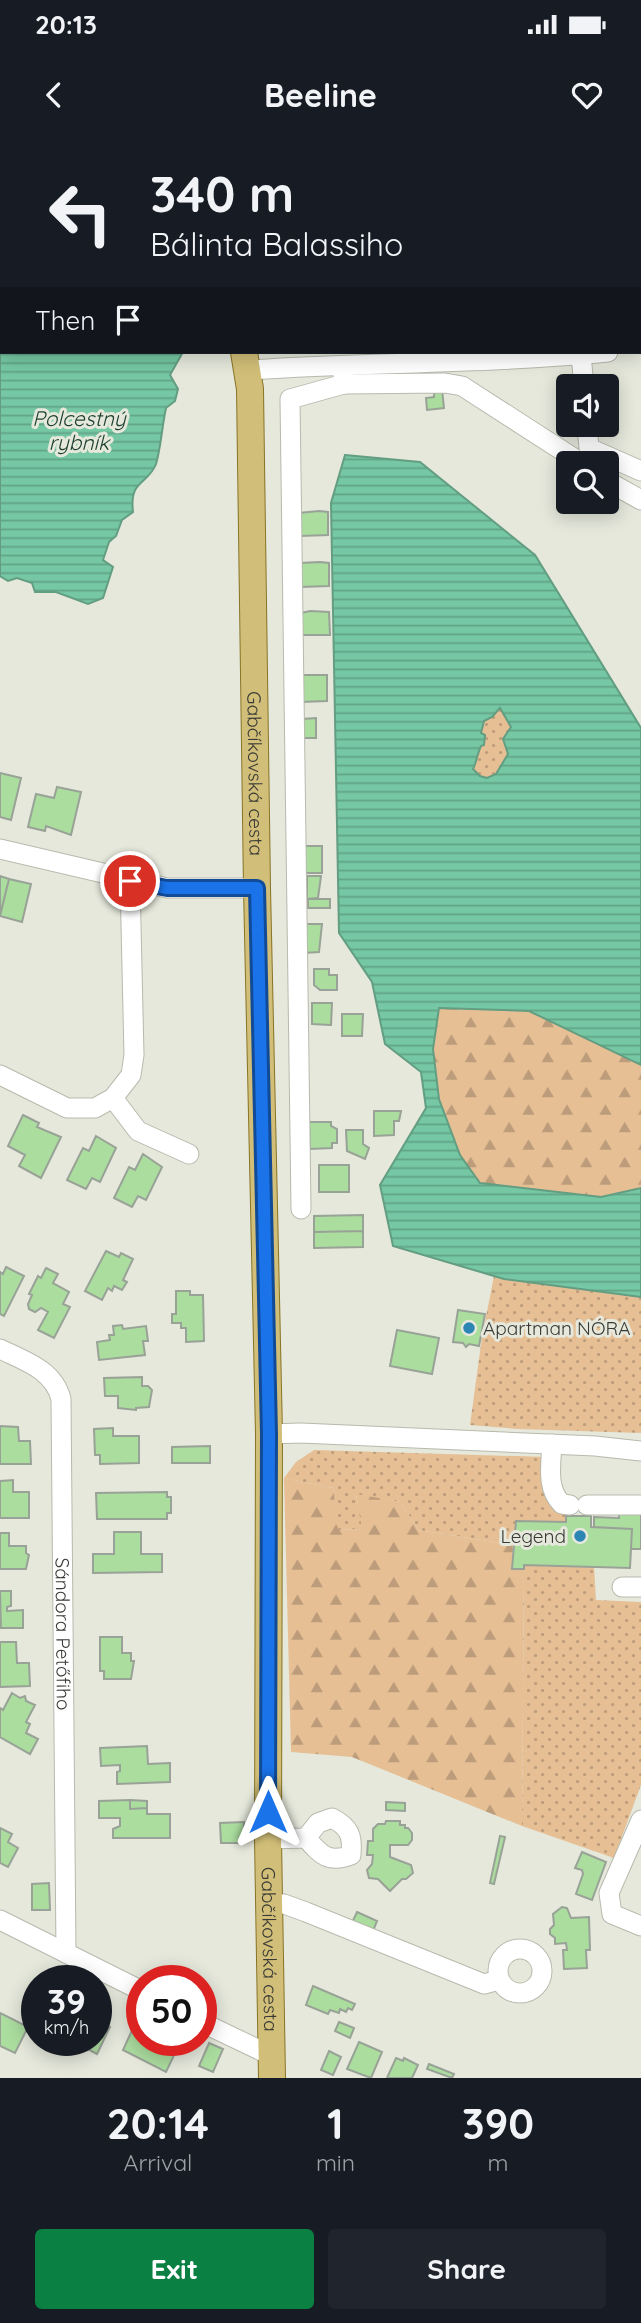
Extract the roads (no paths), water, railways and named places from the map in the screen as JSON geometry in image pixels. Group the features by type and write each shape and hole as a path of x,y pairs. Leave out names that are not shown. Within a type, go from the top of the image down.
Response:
{"main road":[{"name":"Gabčíkovská cesta","path":"246,361 269,1434 268,1839 272,2067"}],"street":[{"path":"246,361 342,364 383,357 519,359 581,354 583,374"},
{"path":"342,364 344,384"},
{"path":"301,1209 290,399 344,384 445,383 462,386 572,451"},
{"path":"619,466 641,471"},
{"path":"619,488 641,500"},
{"path":"0,849 167,888 257,888"},
{"path":"0,1075 67,1108 95,1108 113,1098 131,1075 135,1055 130,881"},
{"path":"113,1098 138,1131 189,1154"},
{"name":"Sándora Petőfiho","path":"0,1349 45,1371 58,1386 61,1399 66,1952"},
{"path":"269,1434 301,1433 552,1444 641,1451"},
{"path":"552,1444 550,1475 555,1498 562,1504 641,1505"},
{"path":"641,1820 609,1893 612,1914 641,1926"},
{"path":"268,1839 306,1838"},
{"path":"269,1903 284,1904 306,1912 484,1984 499,1980"},
{"path":"0,1920 126,1983"},
{"path":"217,2032 272,2067"}],"water":[{"name":"Polcestný rybník","path":"0,354 182,354 170,375 178,389 175,401 166,408 156,464 153,471 136,488 133,512 122,520 116,536 109,542 103,560 113,567 103,598 88,604 56,592 35,592 32,583 17,578 8,581 0,576"},
{"path":"345,455 420,462 535,555 641,728 641,1065 529,1011 439,1008 433,1049 439,1099 460,1155 480,1183 601,1197 641,1188 641,1297 504,1279 393,1246 380,1185 426,1108 421,1072 385,1044 372,982 339,933 331,503","holes":["500,708 511,727 503,739 508,754 496,774 487,778 480,776 473,769 481,746 484,745 485,735 481,733 484,721"]}],"place":[{"name":"Apartman NÓRA","path":"469,1328"},
{"name":"Legend","path":"580,1536"}]}
